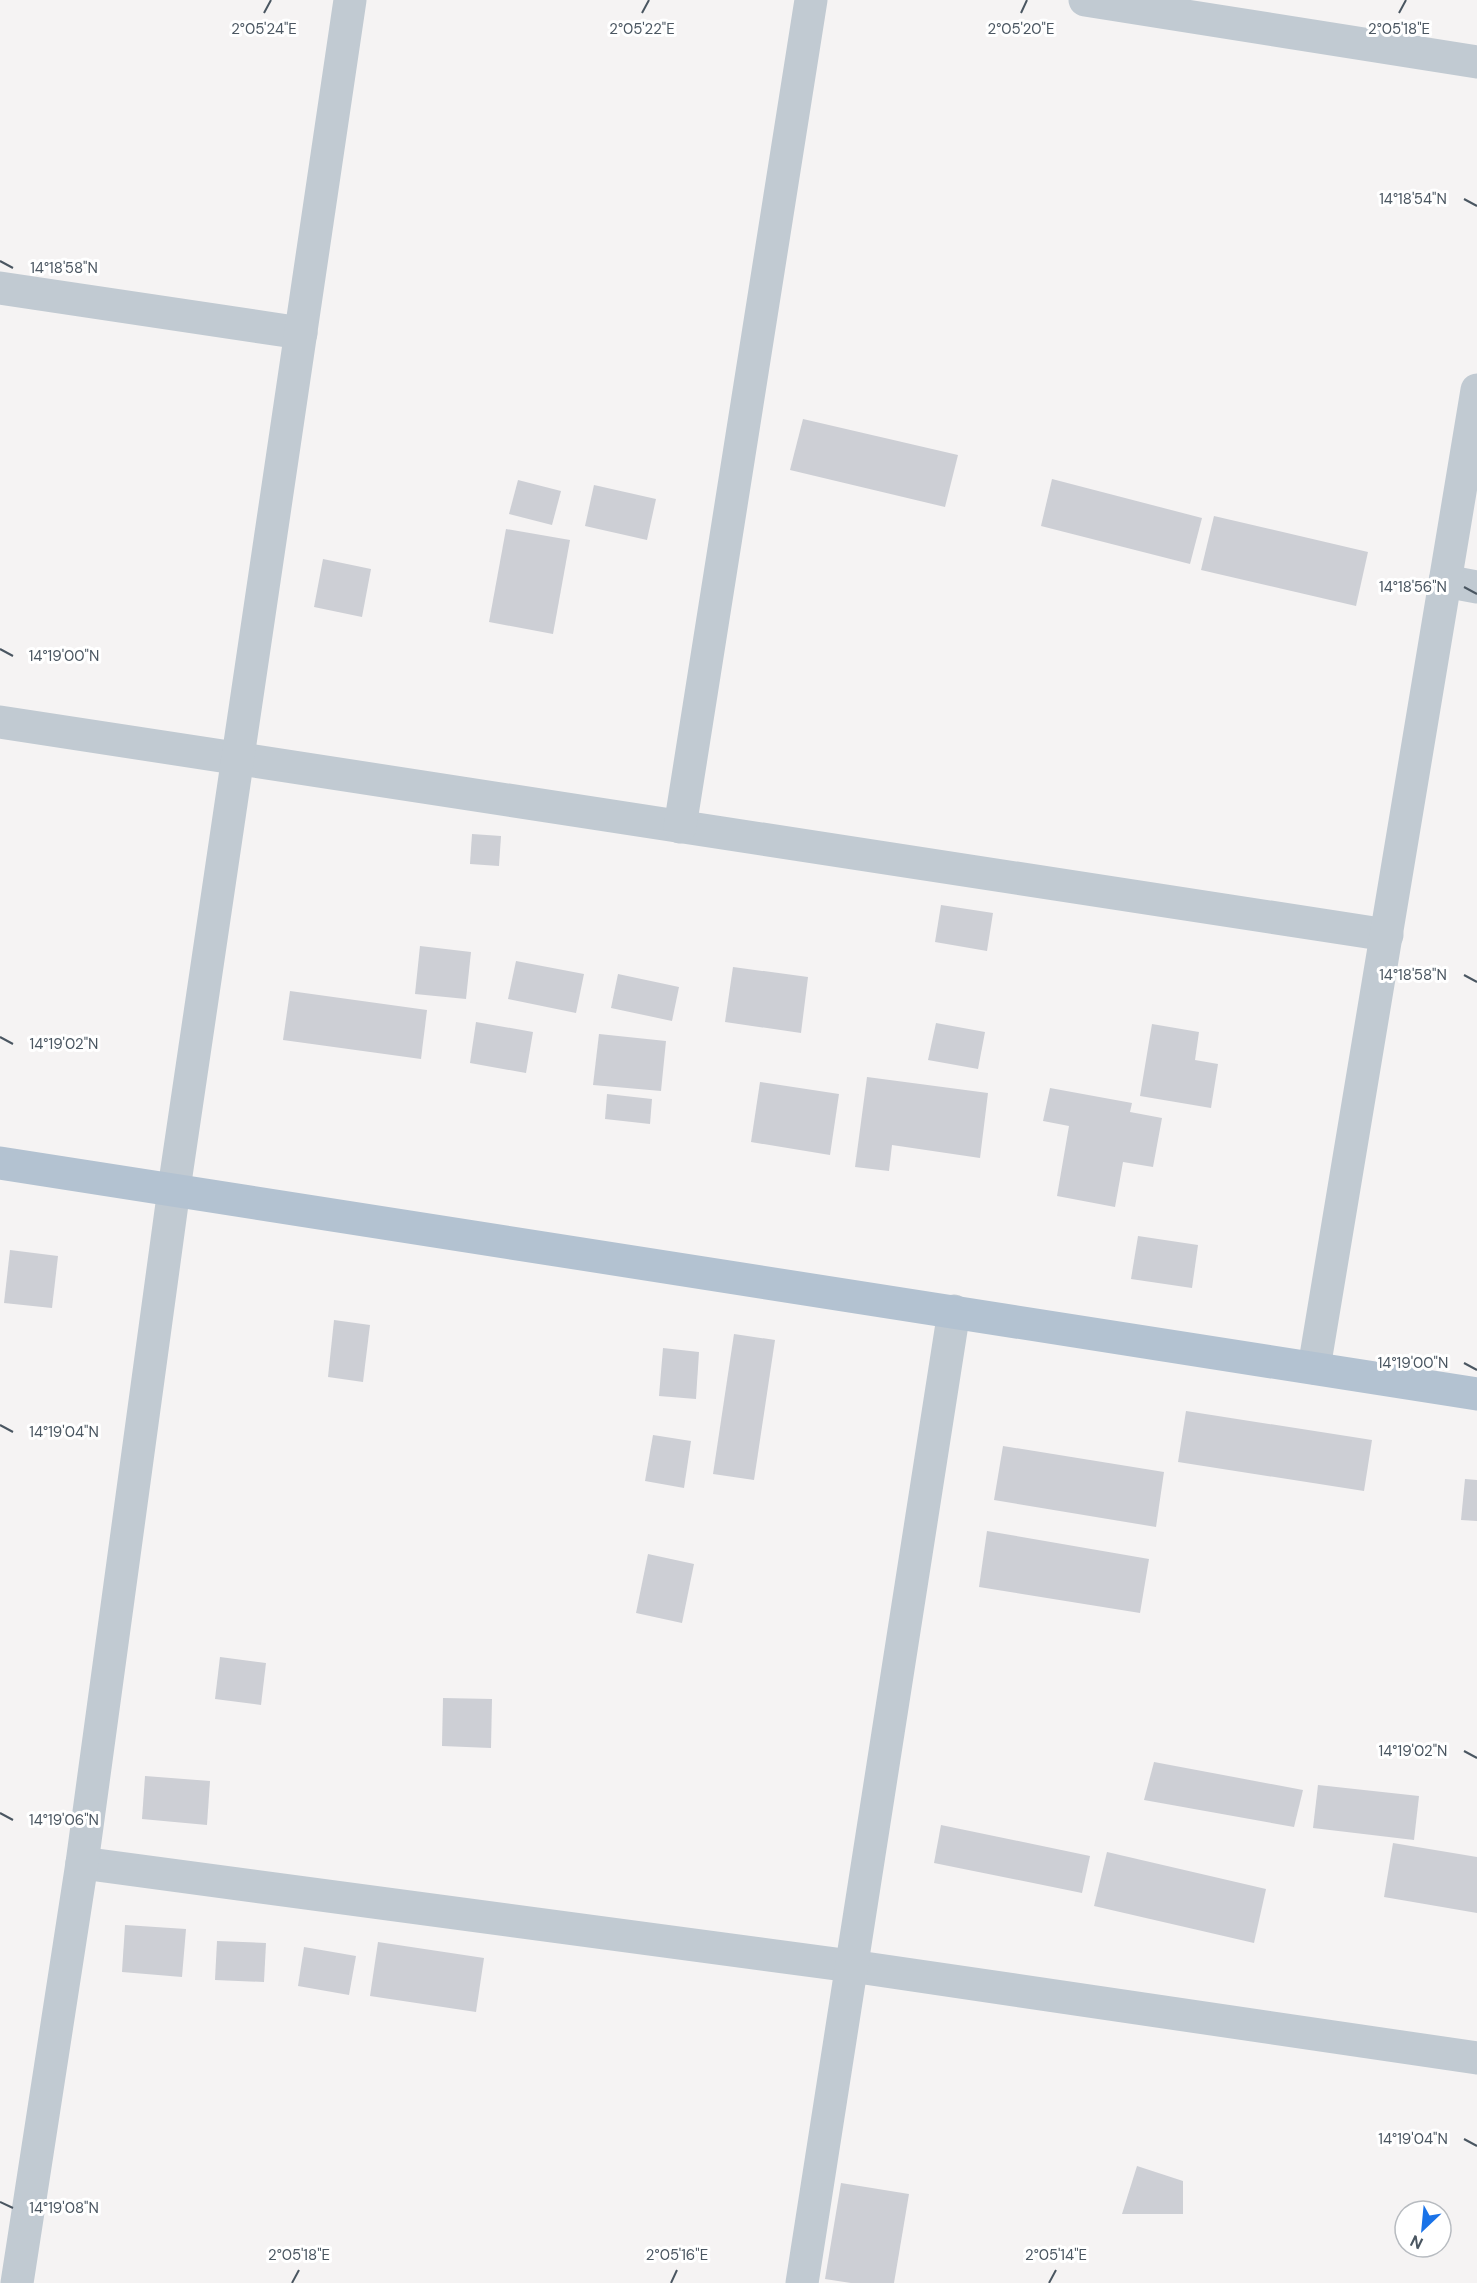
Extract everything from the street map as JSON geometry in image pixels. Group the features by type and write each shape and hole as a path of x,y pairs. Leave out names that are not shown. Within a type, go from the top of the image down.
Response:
{"main road":[{"path":"0,1163 1477,1394"}],"street":[{"path":"17,2283 82,1863 174,1189 350,0"},
{"path":"680,827 811,0"},
{"path":"1085,0 1477,62"},
{"path":"0,288 301,333"},
{"path":"1314,1368 1477,390"},
{"path":"1445,581 1477,586"},
{"path":"0,722 1387,935"},
{"path":"802,2283 954,1311"},
{"path":"82,1863 851,1966 1477,2058"}],"building":[{"path":"803,419 958,455 945,507 790,470"},
{"path":"1052,479 1202,518 1190,564 1041,526"},
{"path":"518,480 561,491 552,525 509,514"},
{"path":"594,485 656,499 647,540 585,526"},
{"path":"1214,516 1368,552 1356,606 1201,570"},
{"path":"506,529 570,540 553,634 489,622"},
{"path":"323,559 371,569 362,617 314,607"},
{"path":"472,834 501,836 499,866 470,864"},
{"path":"941,905 993,913 987,951 935,942"},
{"path":"420,946 471,952 466,999 415,994"},
{"path":"516,961 584,974 576,1013 508,999"},
{"path":"733,967 808,977 801,1033 725,1022"},
{"path":"618,974 679,987 672,1021 611,1008"},
{"path":"290,991 427,1010 421,1059 283,1040"},
{"path":"476,1022 533,1032 526,1073 470,1063"},
{"path":"936,1023 985,1032 978,1069 928,1060"},
{"path":"1152,1024 1199,1032 1195,1060 1218,1064 1211,1108 1140,1096"},
{"path":"599,1034 666,1041 661,1091 593,1085"},
{"path":"867,1077 988,1093 980,1158 892,1145 889,1171 855,1167"},
{"path":"760,1082 839,1094 830,1155 751,1142"},
{"path":"1050,1088 1132,1103 1130,1112 1162,1118 1153,1167 1123,1162 1115,1207 1057,1196 1069,1126 1043,1121"},
{"path":"607,1094 652,1099 650,1124 605,1119"},
{"path":"1138,1236 1198,1245 1192,1288 1131,1279"},
{"path":"10,1250 58,1256 52,1308 4,1303"},
{"path":"334,1320 370,1325 363,1382 328,1377"},
{"path":"734,1334 775,1340 754,1480 713,1474"},
{"path":"663,1348 699,1352 696,1399 659,1396"},
{"path":"1186,1411 1372,1440 1364,1491 1178,1462"},
{"path":"653,1435 691,1441 684,1488 645,1481"},
{"path":"1003,1446 1164,1472 1156,1527 994,1500"},
{"path":"1465,1479 1477,1480 1477,1521 1461,1520"},
{"path":"987,1531 1149,1559 1140,1613 979,1587"},
{"path":"648,1554 694,1564 682,1623 636,1613"},
{"path":"220,1657 266,1663 261,1705 215,1699"},
{"path":"443,1698 492,1699 491,1748 442,1746"},
{"path":"1154,1762 1303,1790 1294,1827 1144,1800"},
{"path":"145,1776 210,1781 207,1825 142,1819"},
{"path":"1318,1785 1419,1796 1414,1840 1313,1828"},
{"path":"941,1825 1090,1856 1082,1893 934,1863"},
{"path":"1393,1843 1477,1857 1477,1913 1384,1897"},
{"path":"1107,1852 1266,1889 1254,1943 1094,1906"},
{"path":"125,1925 186,1929 182,1977 122,1972"},
{"path":"217,1941 266,1943 264,1982 215,1980"},
{"path":"378,1942 484,1958 476,2012 370,1996"},
{"path":"304,1947 356,1956 349,1995 298,1986"},
{"path":"1137,2166 1183,2181 1183,2214 1122,2214"},
{"path":"841,2183 909,2194 894,2283 851,2283 825,2279"}]}
